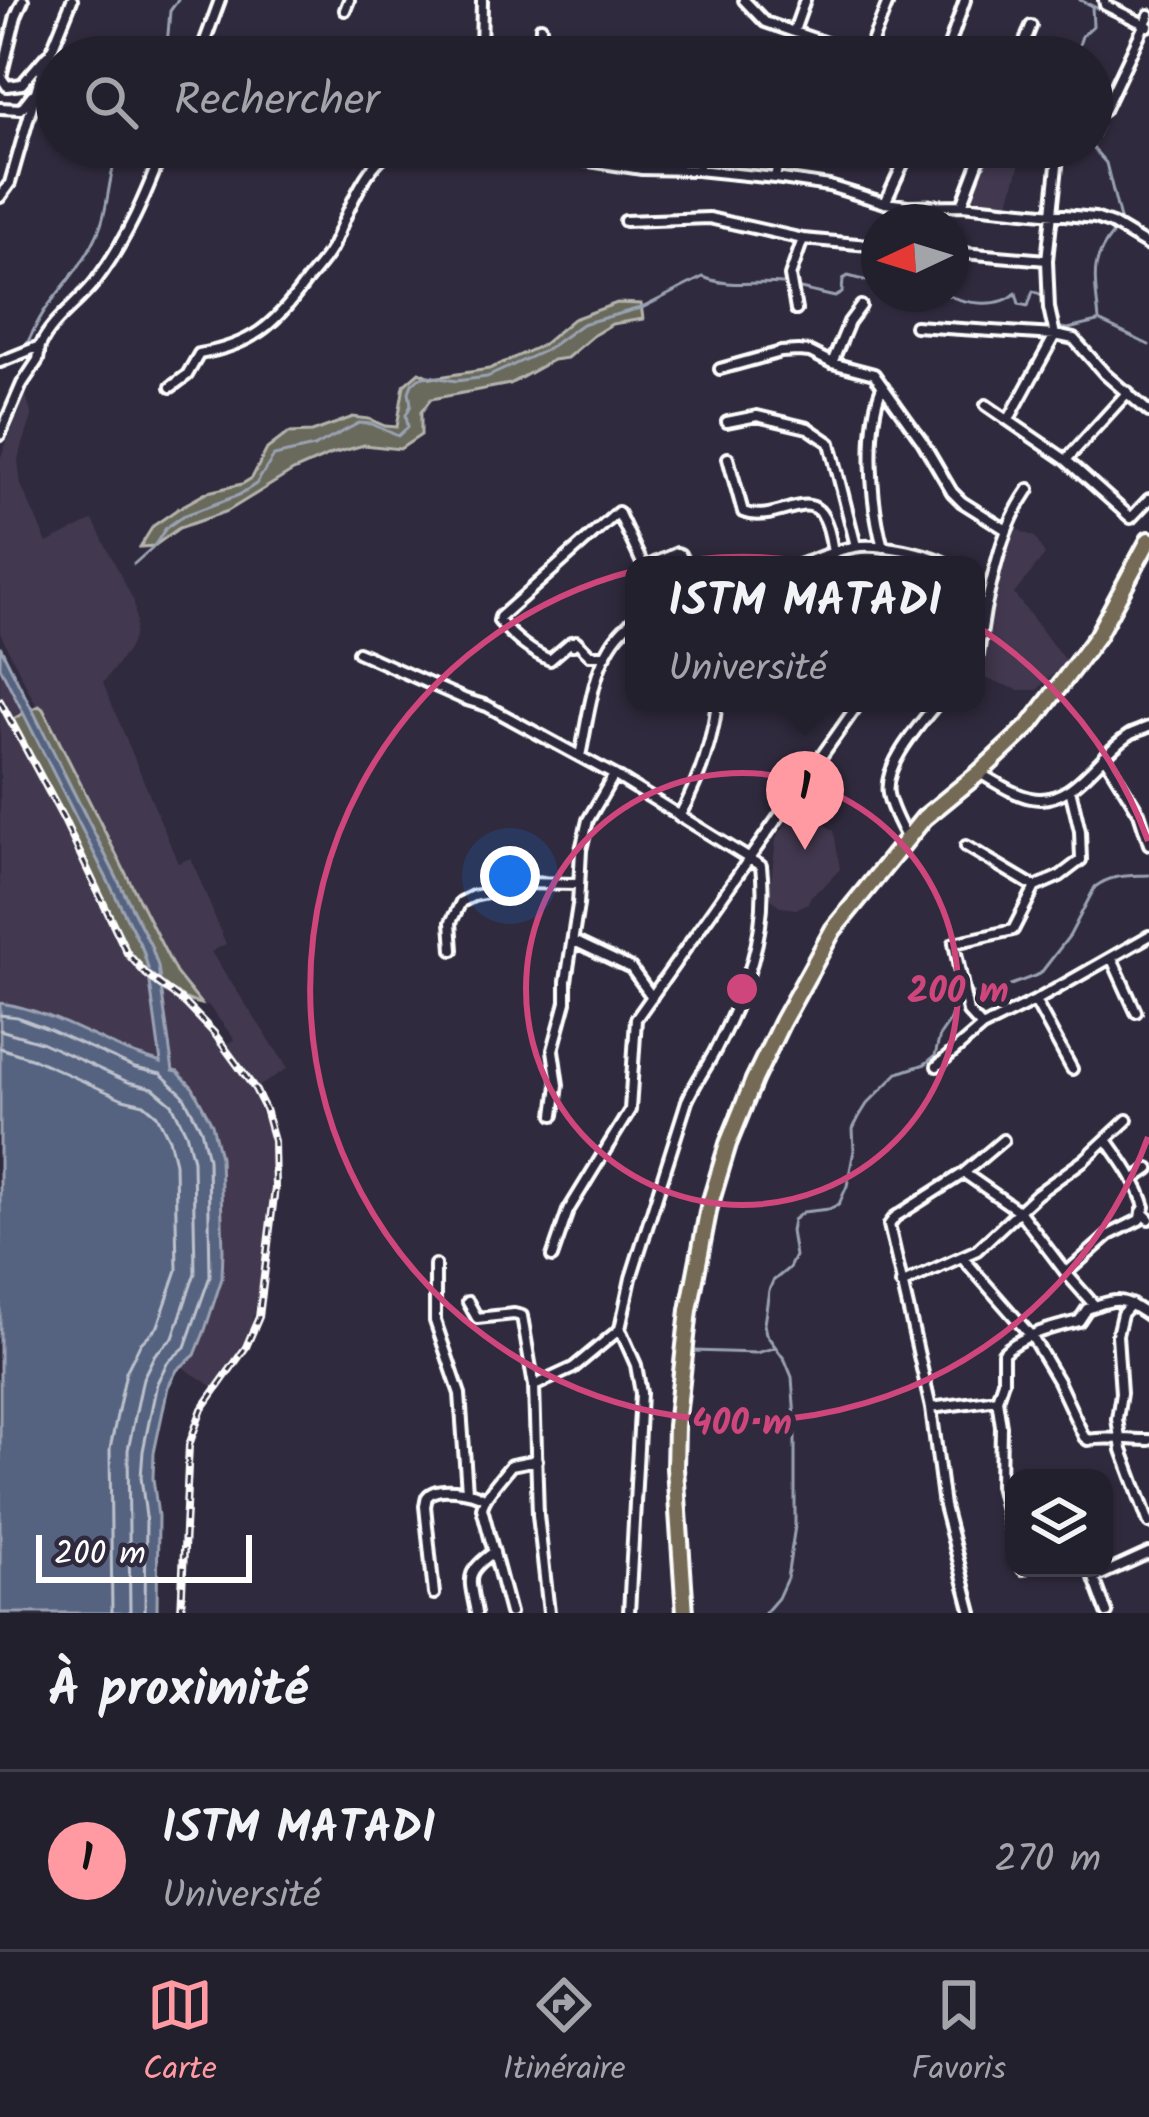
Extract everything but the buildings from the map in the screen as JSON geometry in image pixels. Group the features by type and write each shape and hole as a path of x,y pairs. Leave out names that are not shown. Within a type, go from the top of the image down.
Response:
{"highway":[{"path":"685,1613 675,1468 689,1310 710,1207 728,1144 754,1080 832,930 924,818 1031,724 1079,664 1149,540"}],"street":[{"path":"23,0 1,77 7,86 22,84 36,68"},
{"path":"57,36 71,0"},
{"path":"207,36 220,0"},
{"path":"481,36 482,0"},
{"path":"744,0 765,22 808,36"},
{"path":"794,31 805,0"},
{"path":"875,36 889,0"},
{"path":"952,36 965,0"},
{"path":"1104,0 1113,10 1148,22 1113,92"},
{"path":"1027,36 1031,26"},
{"path":"541,27 541,36"},
{"path":"0,108 21,109 36,90"},
{"path":"0,196 10,183 36,93"},
{"path":"0,435 38,360 47,331 90,288 118,251 156,168"},
{"path":"171,387 187,375 199,354 253,337 291,304 326,257 375,168"},
{"path":"637,168 775,178 901,204"},
{"path":"775,178 777,168"},
{"path":"885,202 901,168"},
{"path":"962,204 976,168"},
{"path":"1009,419 1055,335 1047,260 1057,168"},
{"path":"969,206 1095,218 1149,246"},
{"path":"625,221 709,218 803,239 861,244"},
{"path":"796,310 790,276 803,239"},
{"path":"969,254 1047,260"},
{"path":"832,363 861,306"},
{"path":"915,326 1074,339 1149,412"},
{"path":"0,362 40,346"},
{"path":"720,370 798,351 874,374 952,492 1005,529"},
{"path":"883,386 875,412 872,497 883,547"},
{"path":"1066,460 1127,392"},
{"path":"986,405 1066,460 1131,518 1149,499"},
{"path":"727,422 757,416 808,428 830,443 856,546"},
{"path":"728,458 742,512 754,516 795,506 817,509 830,530 829,556"},
{"path":"985,610 1005,529 1029,489"},
{"path":"606,655 590,655 576,641 550,660 519,640 501,624 500,617 618,512 641,556"},
{"path":"834,556 856,546 925,556"},
{"path":"580,756 598,674 625,632"},
{"path":"358,652 487,706 614,775 761,866 764,892 753,965 687,1101 631,1278 620,1329 636,1365 640,1394 629,1613"},
{"path":"679,817 707,754 715,712"},
{"path":"652,997 853,712"},
{"path":"908,839 889,797 890,773 930,712"},
{"path":"980,773 1038,800 1057,796 1130,735 1149,727"},
{"path":"1104,756 1139,814 1149,844"},
{"path":"554,1115 558,1085 553,1050 565,1011 581,850 588,820 614,775"},
{"path":"982,1027 968,1012 954,943 1012,930 1035,886 1081,860 1070,789"},
{"path":"965,846 1035,886"},
{"path":"453,950 451,922 461,902 516,883 578,884"},
{"path":"937,1066 982,1027 1149,936"},
{"path":"574,941 632,968 652,997"},
{"path":"1112,959 1136,1012"},
{"path":"552,1257 579,1191 627,1117 633,1026 650,994 652,997"},
{"path":"1035,1001 1072,1069"},
{"path":"901,1284 977,1250 1127,1120"},
{"path":"972,1613 944,1506 932,1408 890,1221 964,1173 1004,1140"},
{"path":"1066,1274 1109,1235 1146,1215 1145,1203 1107,1140"},
{"path":"1133,1180 1149,1168"},
{"path":"964,1173 1020,1212 1095,1306"},
{"path":"962,1257 1032,1337 1084,1437 1149,1440"},
{"path":"435,1265 435,1321 460,1394 467,1490"},
{"path":"1005,1506 1000,1485 998,1399 1003,1353 1010,1345 1055,1326 1079,1321 1087,1310 1115,1299 1149,1316"},
{"path":"468,1302 477,1318 522,1316 534,1386 538,1514 549,1613"},
{"path":"1131,1304 1122,1314 1118,1335 1121,1393 1117,1419 1126,1463 1149,1523"},
{"path":"534,1386 573,1368 620,1329"},
{"path":"932,1408 998,1399"},
{"path":"511,1613 483,1514 484,1498 512,1465 537,1460"},
{"path":"434,1594 425,1506 430,1492 467,1490 484,1498"},
{"path":"476,1613 473,1567 494,1552"},
{"path":"1107,1613 1094,1578 1149,1553"}],"shaded area":[{"path":"983,168 1019,168 1006,213 970,203"},
{"path":"26,395 32,417 18,459 21,485 47,543 93,520 134,602 134,636 103,683 178,863 191,858 226,944 211,952 288,1068 252,1091 269,1133 273,1164 259,1295 248,1336 213,1387 181,1366 195,1355 222,1278 220,1157 212,1124 194,1088 179,1072 154,1060 51,1017 0,1003 0,667 24,713 13,720 129,952 147,973 198,1012 224,1044 235,1040 176,973 44,710 37,707 0,633 0,459"},
{"path":"1016,529 1035,537 1045,555 1014,594 1066,662 1037,690 1019,690 985,678 987,603"},
{"path":"799,805 834,831 840,869 808,903 796,909 781,907 769,897 776,839"}],"green space":[{"path":"617,303 641,304 643,319 612,324 567,358 553,360 510,384 431,399 421,412 421,435 400,449 364,445 332,454 293,471 228,511 179,528 154,546 140,547 153,526 179,508 208,492 252,478 267,449 288,433 312,432 353,417 397,427 404,385 419,372 432,378 489,369 542,345 573,319"},
{"path":"39,706 176,973 201,1004 159,983 122,941 13,719 24,713 148,967 157,965 32,709"}],"water":[{"path":"0,646 151,946 173,1071 193,1088 212,1124 220,1157 222,1278 195,1355 177,1370 168,1387 154,1453 157,1613 0,1613 0,1003 45,1015 161,1063 143,950 0,667"}],"waterway":[{"path":"168,36 170,11 178,0"},
{"path":"1080,0 1105,7"},
{"path":"1082,36 1093,26 1092,6"},
{"path":"25,348 44,311 96,237 113,168"},
{"path":"1107,168 1121,223"},
{"path":"1114,232 1097,264 1099,321 1149,345"},
{"path":"134,564 183,516 256,484 274,456 314,447 359,423 398,436 408,427 409,392 419,378 487,377 546,350 582,324 644,307 703,277 782,284"},
{"path":"796,288 835,297 842,293 843,279 861,279"},
{"path":"969,301 1001,301 1016,293 1019,304 1028,306 1033,291 1044,296"},
{"path":"1055,316 1060,328 1097,322"},
{"path":"765,1613 787,1578 795,1526 792,1377 764,1324 773,1281 795,1256 793,1220 803,1212 839,1204 847,1186 853,1129 859,1117 898,1073 935,1056 956,1004 968,994 997,990 1040,974 1070,935 1095,887 1114,878 1149,875"},
{"path":"693,1351 756,1353 774,1348"}],"railway":[{"path":"0,701 63,818 127,953 214,1033 255,1089 274,1141 275,1188 259,1317 246,1347 202,1409 189,1445 181,1613"}],"place":[{"name":"ISTM MATADI","path":"805,850"}]}
